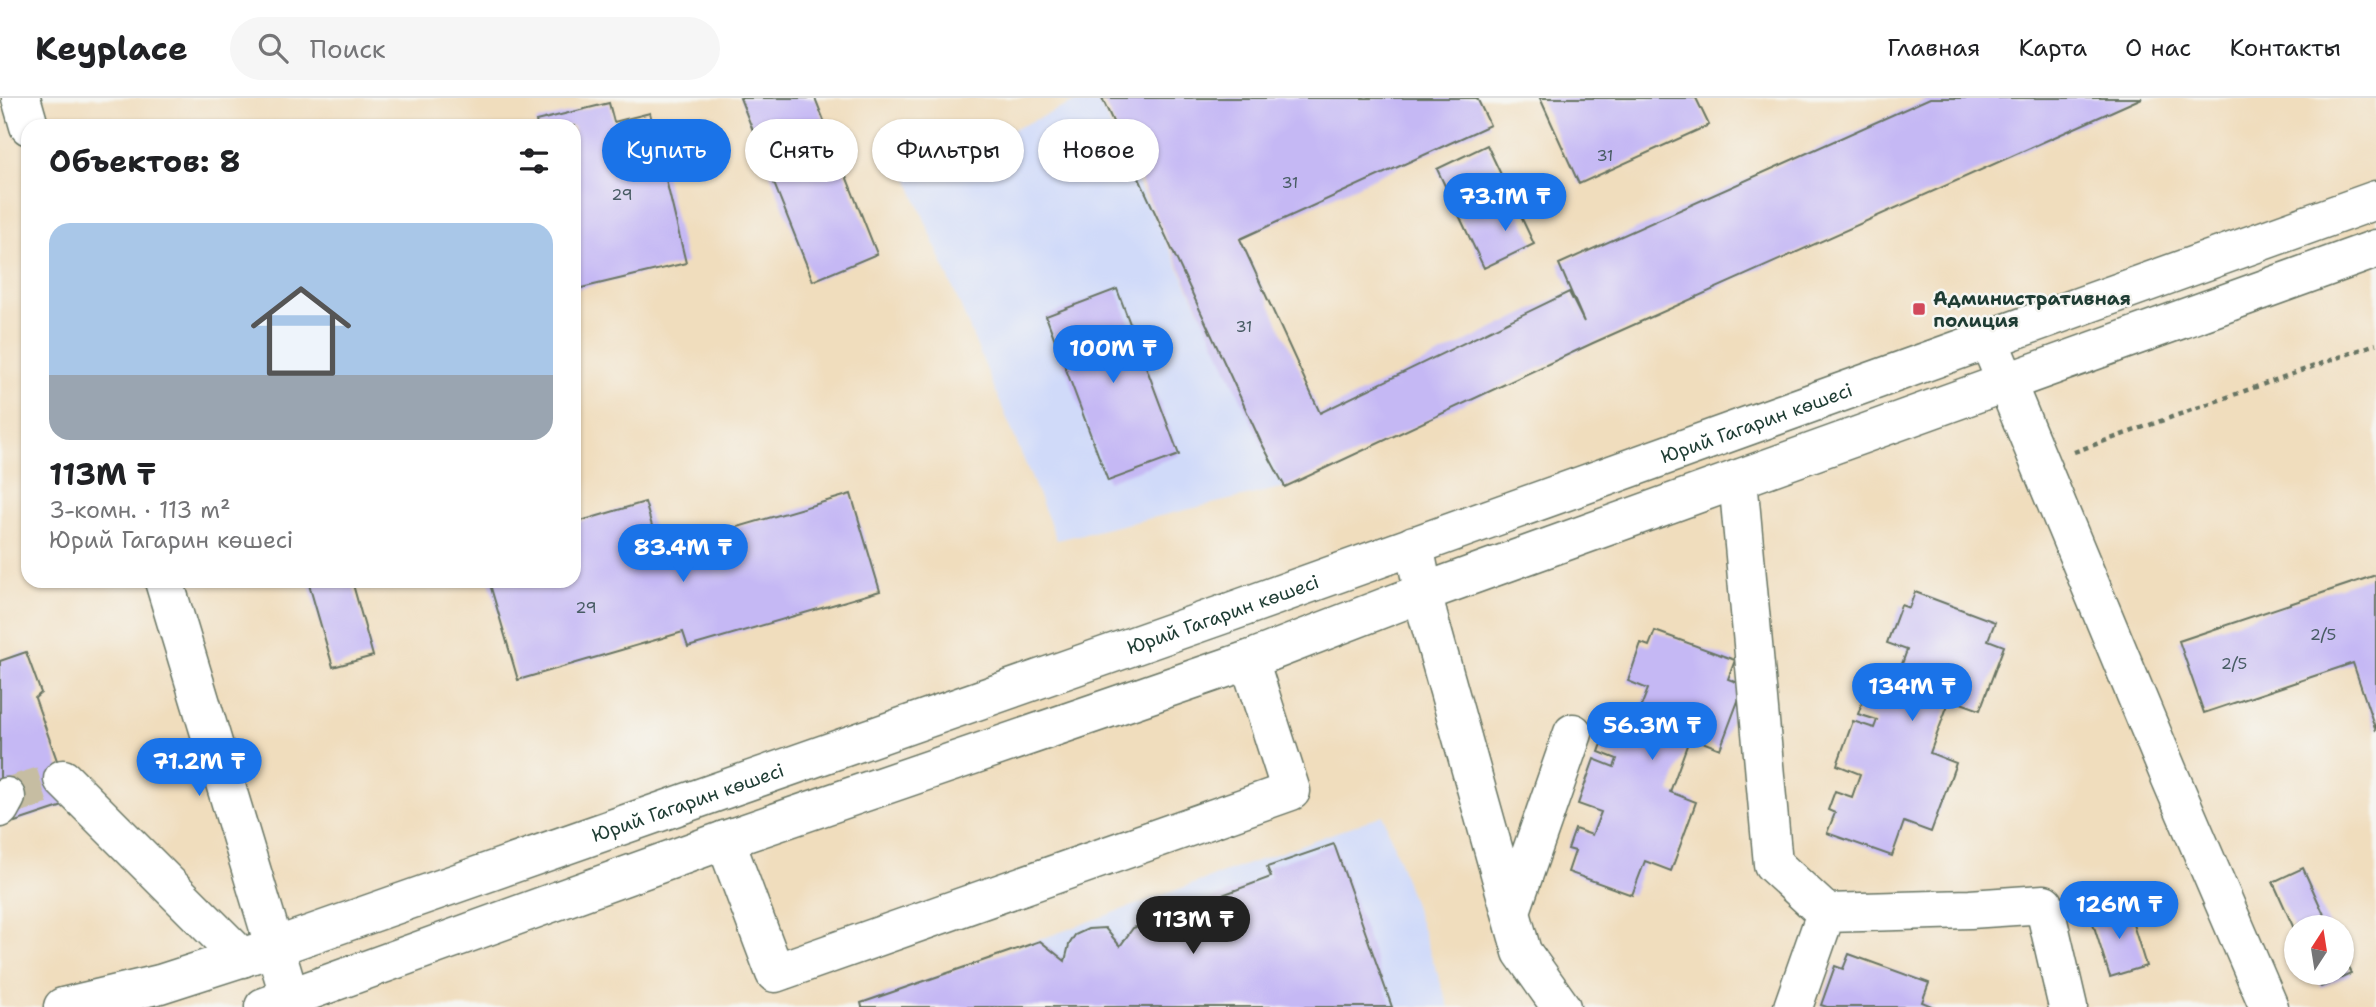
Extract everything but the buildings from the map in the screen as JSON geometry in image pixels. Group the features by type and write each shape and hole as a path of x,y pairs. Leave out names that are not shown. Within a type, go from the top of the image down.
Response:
{"main road":[{"path":"20,98 27,119"},
{"name":"Юрий Гагарин көшесі","path":"63,1007 160,984 258,952 1217,616 2376,200"},
{"path":"166,588 258,952 277,1003 725,840 1249,660 1422,593 2376,249"},
{"path":"1989,341 2269,1007"},
{"path":"1738,479 1773,864 1826,913 2044,904 2068,1007"},
{"path":"1414,545 1422,593 1522,951 1561,1007"},
{"path":"725,840 775,973 1291,791 1249,660"},
{"path":"1511,911 1573,733"},
{"path":"64,779 258,952"},
{"path":"1793,1007 1826,913"}],"path":[{"path":"2040,464 2376,344"}],"shaded area":[{"path":"1084,98 1097,98 1107,119 1038,119 1038,182 1138,182 1285,487 1057,540 909,182 1024,182 1024,125"},
{"path":"1383,815 1449,1007 854,1007"}],"tunnel":[{"path":"6,797 63,779"}],"place":[{"name":"Административная полиция","path":"1919,309"}]}
